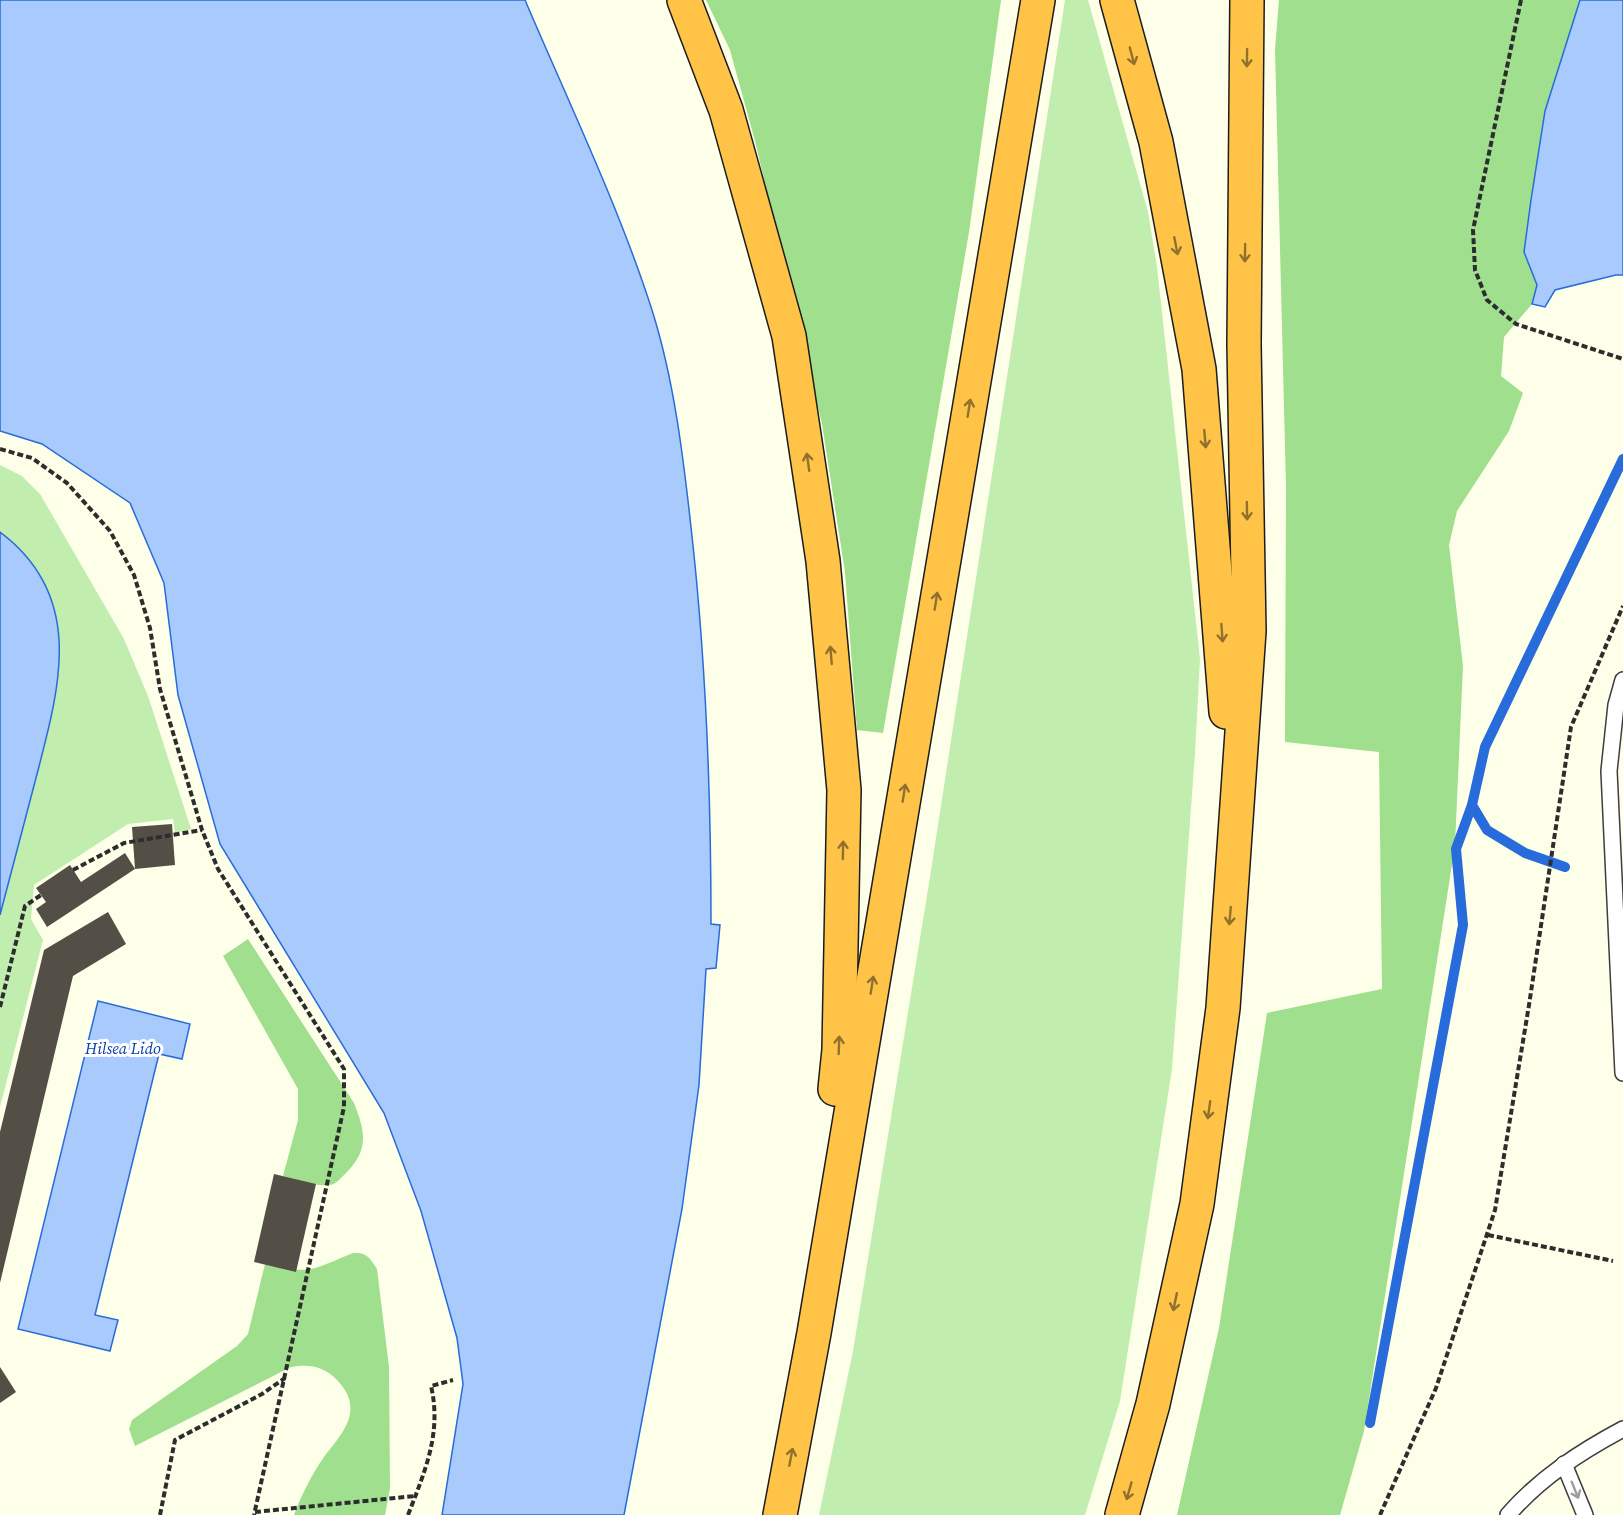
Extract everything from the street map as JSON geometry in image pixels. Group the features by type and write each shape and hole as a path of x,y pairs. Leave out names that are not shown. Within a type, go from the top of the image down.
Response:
{"highway":[{"path":"684,0 726,110 789,336 823,561 844,790 839,1050 814,1333"},
{"path":"780,1515 814,1333 1038,0"},
{"path":"1117,0 1156,141 1199,369 1222,629 1235,858"},
{"path":"1122,1515 1153,1404 1197,1204 1223,1008 1250,631 1245,344 1248,0"}],"lane":[{"path":"1623,680 1616,705 1609,771 1623,1073"},
{"path":"1508,1515 1532,1488 1564,1464 1623,1429"},
{"path":"1564,1464 1585,1515"}],"path":[{"path":"1521,0 1473,230 1475,270 1487,300 1516,324 1623,359"},
{"path":"0,449 32,458 67,483 110,531 134,575 150,628 160,689 202,830 218,869 344,1069 344,1107 255,1513 416,1496"},
{"path":"1380,1515 1436,1388 1487,1235 1506,1147 1571,727 1623,606"},
{"path":"74,870 124,843 202,830"},
{"path":"0,1006 25,906 41,895"},
{"path":"1487,1235 1613,1261"},
{"path":"159,1515 175,1440 262,1395 286,1377"},
{"path":"408,1515 429,1458 437,1411 431,1386 453,1380"}],"green space":[{"path":"706,0 1001,0 969,232 883,733 857,730 845,572 822,424 755,141 730,50"},
{"path":"1065,0 1088,0 1148,212 1157,267 1200,659 1172,1069 1120,1401 1085,1515 819,1515 853,1351 930,877"},
{"path":"1279,0 1580,0 1545,111 1531,200 1524,252 1537,285 1532,304 1504,337 1501,376 1523,393 1509,431 1457,511 1449,545 1463,666 1455,845 1364,1431 1340,1515 1177,1515 1219,1328 1267,1013 1382,989 1379,752 1285,742 1286,486 1275,49"},
{"path":"0,465 22,476 40,494 124,639 148,696 191,829 175,833 173,819 128,824 34,885 31,919 43,940 0,1107"},
{"path":"248,939 354,1103 358,1114 363,1141 358,1158 339,1180 331,1185 312,1184 283,1176 298,1120 298,1089 223,956"},
{"path":"353,1253 368,1256 377,1269 389,1367 390,1488 385,1515 294,1515 315,1471 344,1430 350,1411 350,1401 346,1391 327,1372 316,1367 291,1367 135,1446 129,1429 132,1420 237,1346 248,1334 265,1264 301,1270 310,1269"}],"water":[{"path":"0,0 525,0 609,193 639,271 660,336 681,445 696,577 704,676 709,775 711,924 720,925 716,968 706,969 699,1085 682,1209 624,1515 442,1515 463,1384 457,1338 421,1211 384,1113 220,844 178,695 164,583 130,503 42,444 0,431"},
{"path":"1580,0 1623,0 1623,275 1555,290 1545,307 1532,304 1537,285 1524,252 1545,111"},
{"path":"0,532 27,558 46,585 56,615 59,646 58,678 45,745 0,915"},
{"name":"Hilsea Lido","path":"98,1001 190,1024 182,1059 159,1054 95,1315 118,1320 110,1351 18,1329"}],"building":[{"path":"172,824 175,865 135,869 132,827"},
{"path":"125,853 135,869 47,927 36,909 46,902 36,888 70,865 81,882"},
{"path":"108,912 126,944 73,976 0,1283 0,1132 44,950"},
{"path":"274,1174 316,1184 296,1272 254,1262"},
{"path":"0,1367 16,1392 0,1403"}],"waterway":[{"path":"1565,867 1525,853 1487,830 1472,805 1485,747 1623,459"},
{"path":"1370,1423 1463,925 1456,849 1472,805"}]}
